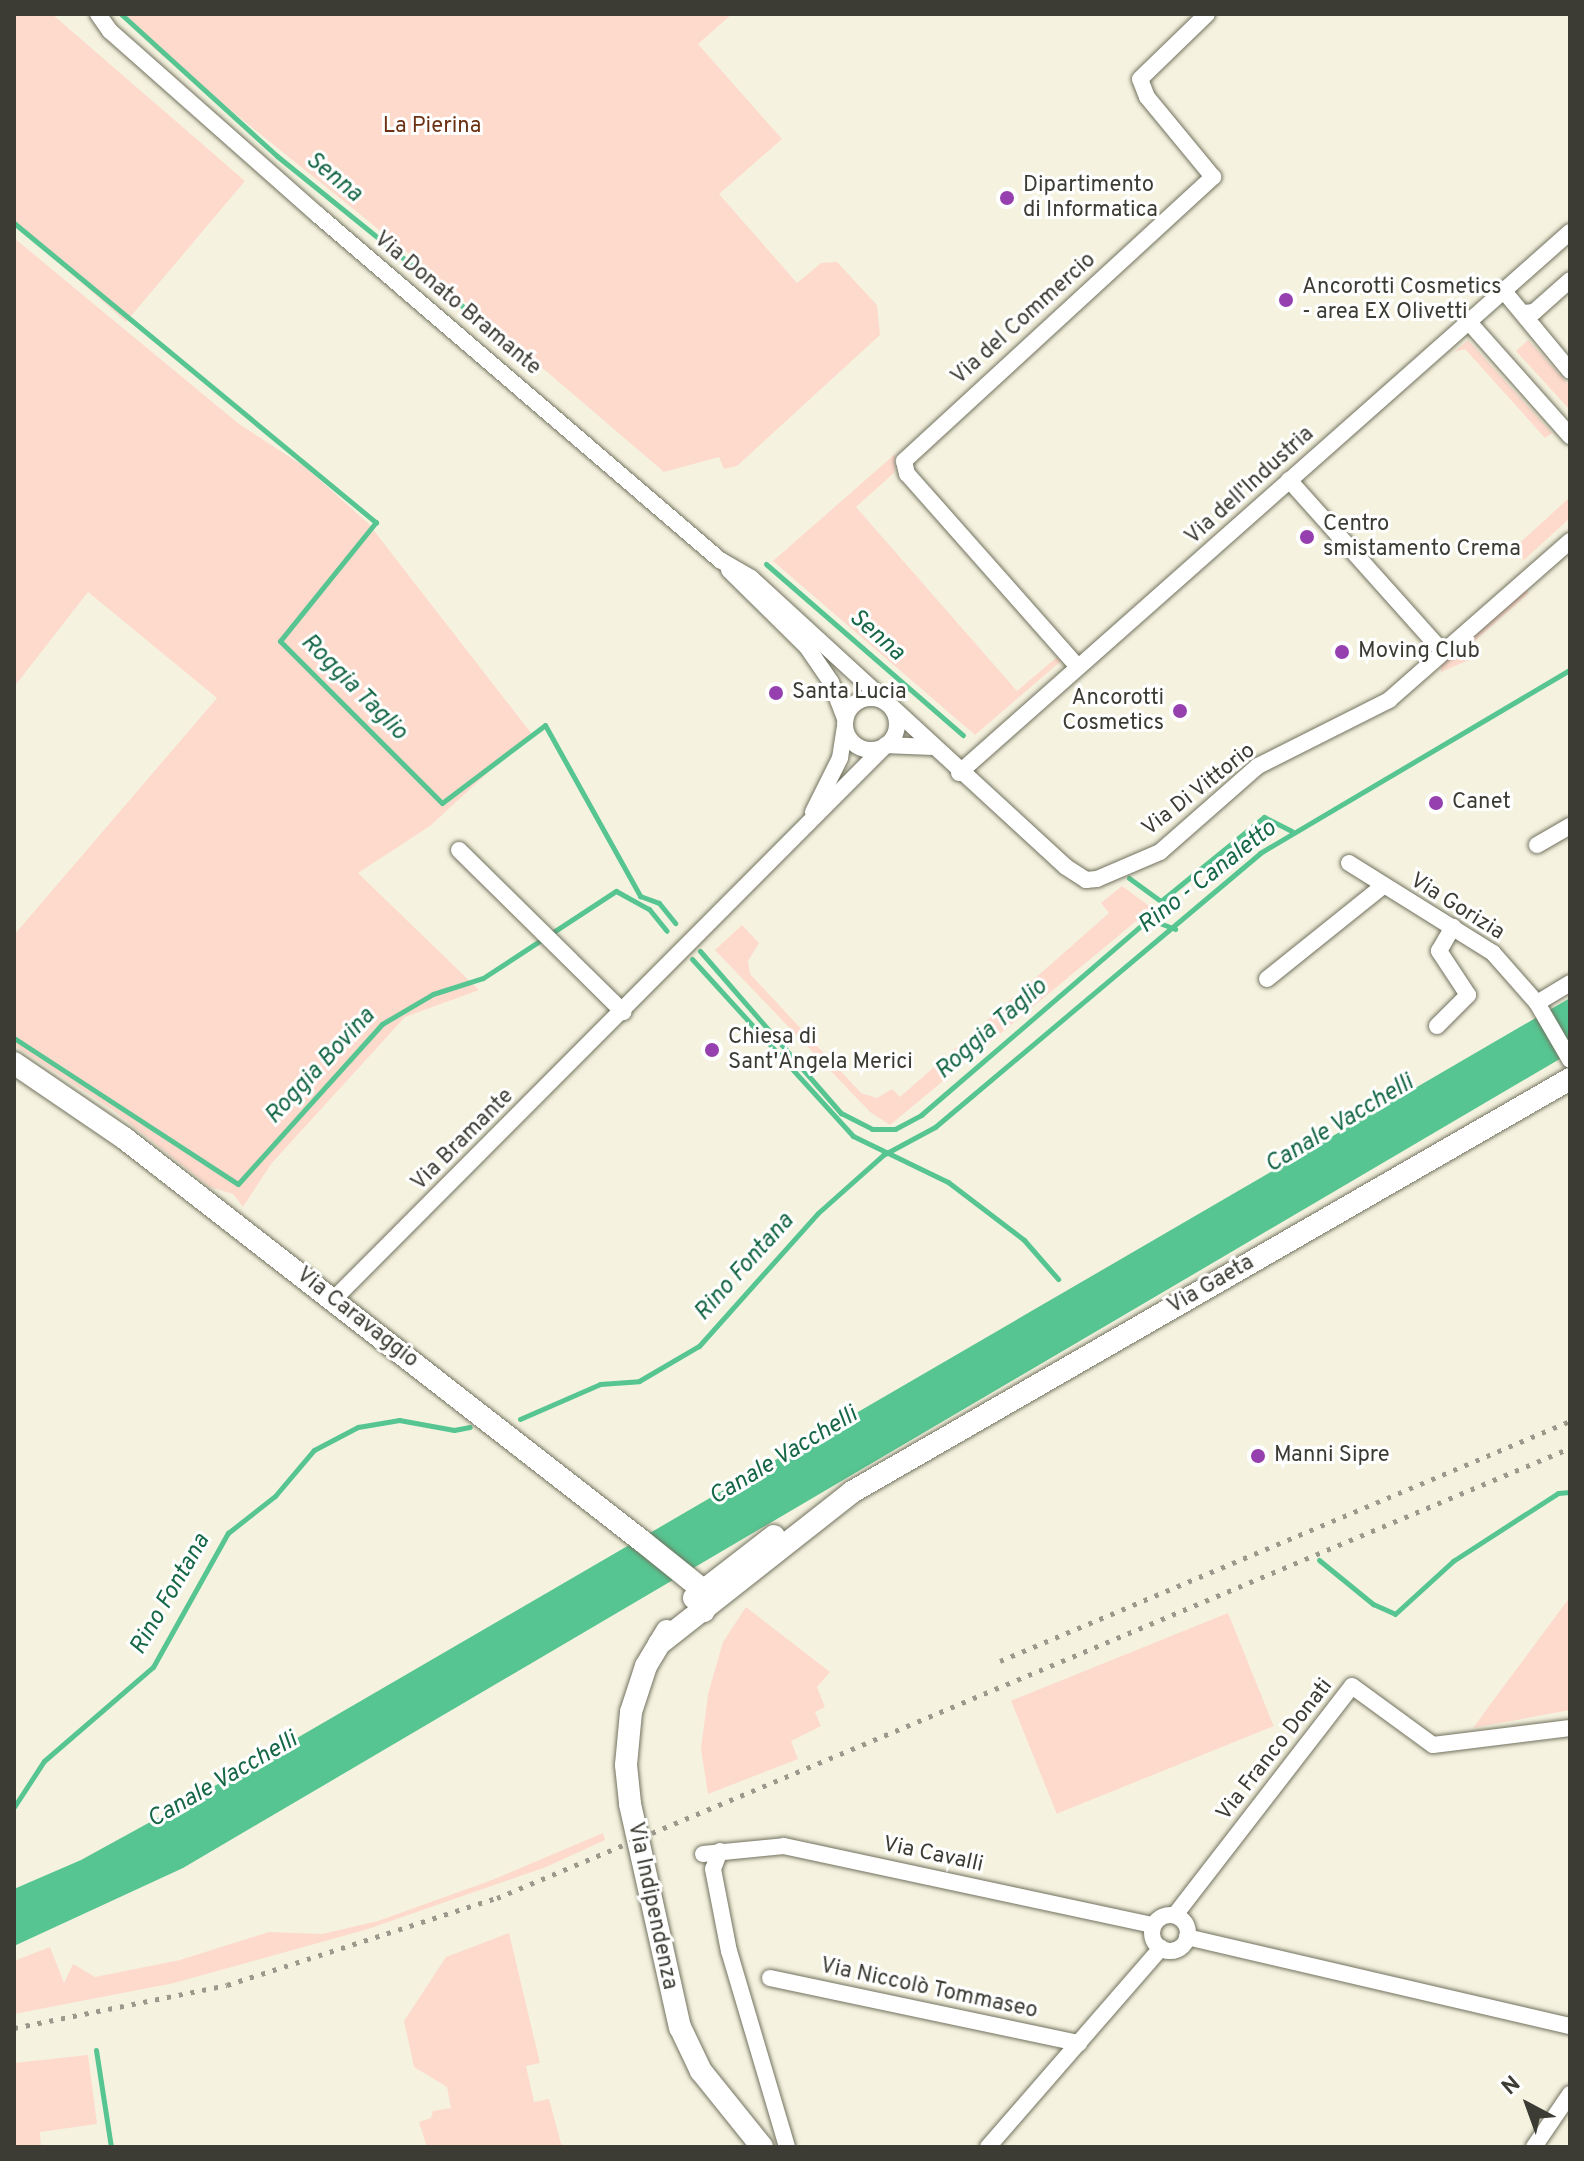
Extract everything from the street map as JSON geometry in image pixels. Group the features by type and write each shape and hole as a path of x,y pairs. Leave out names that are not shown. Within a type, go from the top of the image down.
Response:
{"main road":[{"name":"Via Caravaggio","path":"14,1063 124,1138 334,1299 642,1541 702,1592"},
{"name":"Via Gaeta","path":"702,1592 783,1530 1570,1079"},
{"name":"Via Gaeta","path":"702,1592 852,1492"},
{"name":"Via Indipendenza","path":"702,1592 659,1644 631,1712 626,1765 630,1804 680,2027 701,2071 762,2147"}],"street":[{"name":"Via Donato Bramante","path":"98,14 110,31 318,215 720,560 763,588 888,704"},
{"name":"Via del Commercio","path":"1078,667 907,474 904,461 1214,172 1147,97 1140,79 1207,14"},
{"name":"Via dell'Industria","path":"959,773 1570,232"},
{"path":"1524,313 1534,312 1570,280"},
{"path":"1503,290 1570,371"},
{"path":"1468,321 1570,436"},
{"path":"1289,480 1443,652"},
{"name":"Via Di Vittorio","path":"888,704 959,773 1066,867 1086,880 1097,879 1160,852 1258,766 1389,700 1570,541"},
{"name":"Via Donato Bramante","path":"720,560 744,589 807,647 831,682 845,724"},
{"path":"886,745 897,731 888,704 860,700 845,724 860,747 931,747"},
{"name":"Via Bramante","path":"803,831 840,758 845,724"},
{"name":"Via Bramante","path":"334,1299 886,745"},
{"path":"1537,845 1570,826"},
{"path":"459,850 623,1012"},
{"name":"Via Gorizia","path":"1349,863 1493,953 1540,1009 1568,1058"},
{"name":"Via Gorizia","path":"1267,979 1383,886"},
{"path":"1437,1026 1468,995 1439,951 1453,927"},
{"path":"1540,1009 1570,983"},
{"name":"Via Franco Donati","path":"1175,1915 1352,1686 1433,1745 1570,1728"},
{"name":"Via Cavalli","path":"703,1854 784,1846 1153,1925"},
{"path":"720,1851 713,1869 729,1951 787,2147"},
{"path":"1175,1915 1184,1922 1187,1937 1177,1949 1161,1948 1153,1940 1153,1925 1160,1917 1175,1915"},
{"path":"1187,1937 1570,2026"},
{"path":"988,2147 1161,1948"},
{"name":"Via Niccolò Tommaseo","path":"770,1978 1079,2043"},
{"path":"1534,2147 1565,2113 1570,2094"}],"green space":[{"path":"14,14 52,14 245,181 126,322 14,223"},
{"name":"La Pierina","path":"121,14 732,14 698,44 782,139 719,194 797,283 821,263 837,262 877,305 880,335 737,466 724,469 719,457 664,472 408,253 157,51"},
{"path":"14,238 239,424 305,467 368,523 531,733 430,826 358,873 479,990 405,1017 271,1164 243,1207 233,1194 210,1187 114,1111 14,1045 14,935 217,698 88,592 14,687"},
{"path":"1468,340 1552,433 1545,438 1465,349 1454,352"},
{"path":"1528,340 1570,386 1570,410 1516,351"},
{"path":"895,454 895,472 856,507 1017,691 1057,657 1060,662 975,735 773,561"},
{"path":"1570,497 1570,518 1524,560 1514,548"},
{"path":"1526,590 1529,593 1468,647 1476,657 1441,672 1441,665"},
{"path":"1122,886 1152,908 890,1125 870,1112 715,950 742,925 759,943 748,961 750,974 861,1093 877,1098 892,1089 900,1097 1109,913 1101,903"},
{"path":"1570,1597 1570,1710 1473,1728 1489,1706"},
{"path":"746,1607 830,1672 817,1687 825,1707 815,1712 821,1726 791,1741 798,1759 708,1794 701,1749 708,1694 723,1642"},
{"path":"1228,1613 1274,1726 1057,1814 1011,1701"},
{"path":"603,1833 605,1840 546,1867 365,1930 174,1983 14,2014 14,1961 50,1947 64,1983 73,1964 95,1977 180,1960 269,1932 322,1934 378,1921 492,1880"},
{"path":"509,1933 540,2063 526,2066 534,2102 549,2099 562,2147 427,2147 419,2122 431,2118 433,2111 451,2108 447,2087 414,2067 404,2021 446,1957"},
{"path":"88,2055 97,2124 40,2132 41,2147 14,2147 14,2063"}],"water":[{"name":"Canale Vacchelli","path":"1570,998 1570,1053 183,1868 14,1946 14,1889 81,1860 194,1798"}],"waterway":[{"name":"Senna","path":"121,14 277,156 530,361"},
{"name":"Roggia Taglio","path":"14,223 376,522 280,641 442,803 545,725 640,896 659,903 675,923"},
{"name":"Senna","path":"766,564 963,735"},
{"name":"Rino - Canaletto","path":"520,1419 600,1384 639,1381 699,1346 818,1213 883,1155 935,1127 1260,853 1570,670"},
{"name":"Senna","path":"1129,878 1161,901 1264,817 1292,831"},
{"name":"Roggia Bovina","path":"14,1038 238,1184 382,1024 433,994 483,978 616,891 649,909 667,931"},
{"name":"Roggia Taglio","path":"700,951 841,1113 872,1129 895,1129 921,1115 1149,919 1175,929"},
{"name":"Roggia Bovina","path":"692,959 853,1136 948,1182 1024,1240 1058,1279"},
{"name":"Rino Fontana","path":"14,1807 44,1761 153,1667 228,1533 275,1496 314,1450 358,1427 399,1420 454,1430 470,1427"},
{"path":"1319,1560 1373,1604 1395,1614 1453,1561 1558,1493 1570,1492"},
{"path":"96,2050 111,2147"}],"railway":[{"path":"1000,1661 1570,1421"},
{"path":"14,2028 227,1985 497,1898 1570,1448"}],"place":[{"name":"Dipartimento di Informatica","path":"1007,198"},
{"name":"Ancorotti Cosmetics - area EX Olivetti","path":"1286,300"},
{"name":"Centro smistamento Crema","path":"1307,537"},
{"name":"Moving Club","path":"1342,652"},
{"name":"Santa Lucia","path":"776,693"},
{"name":"Ancorotti Cosmetics","path":"1180,711"},
{"name":"Canet","path":"1436,803"},
{"name":"Chiesa di Sant'Angela Merici","path":"712,1050"},
{"name":"Manni Sipre","path":"1258,1456"}]}
